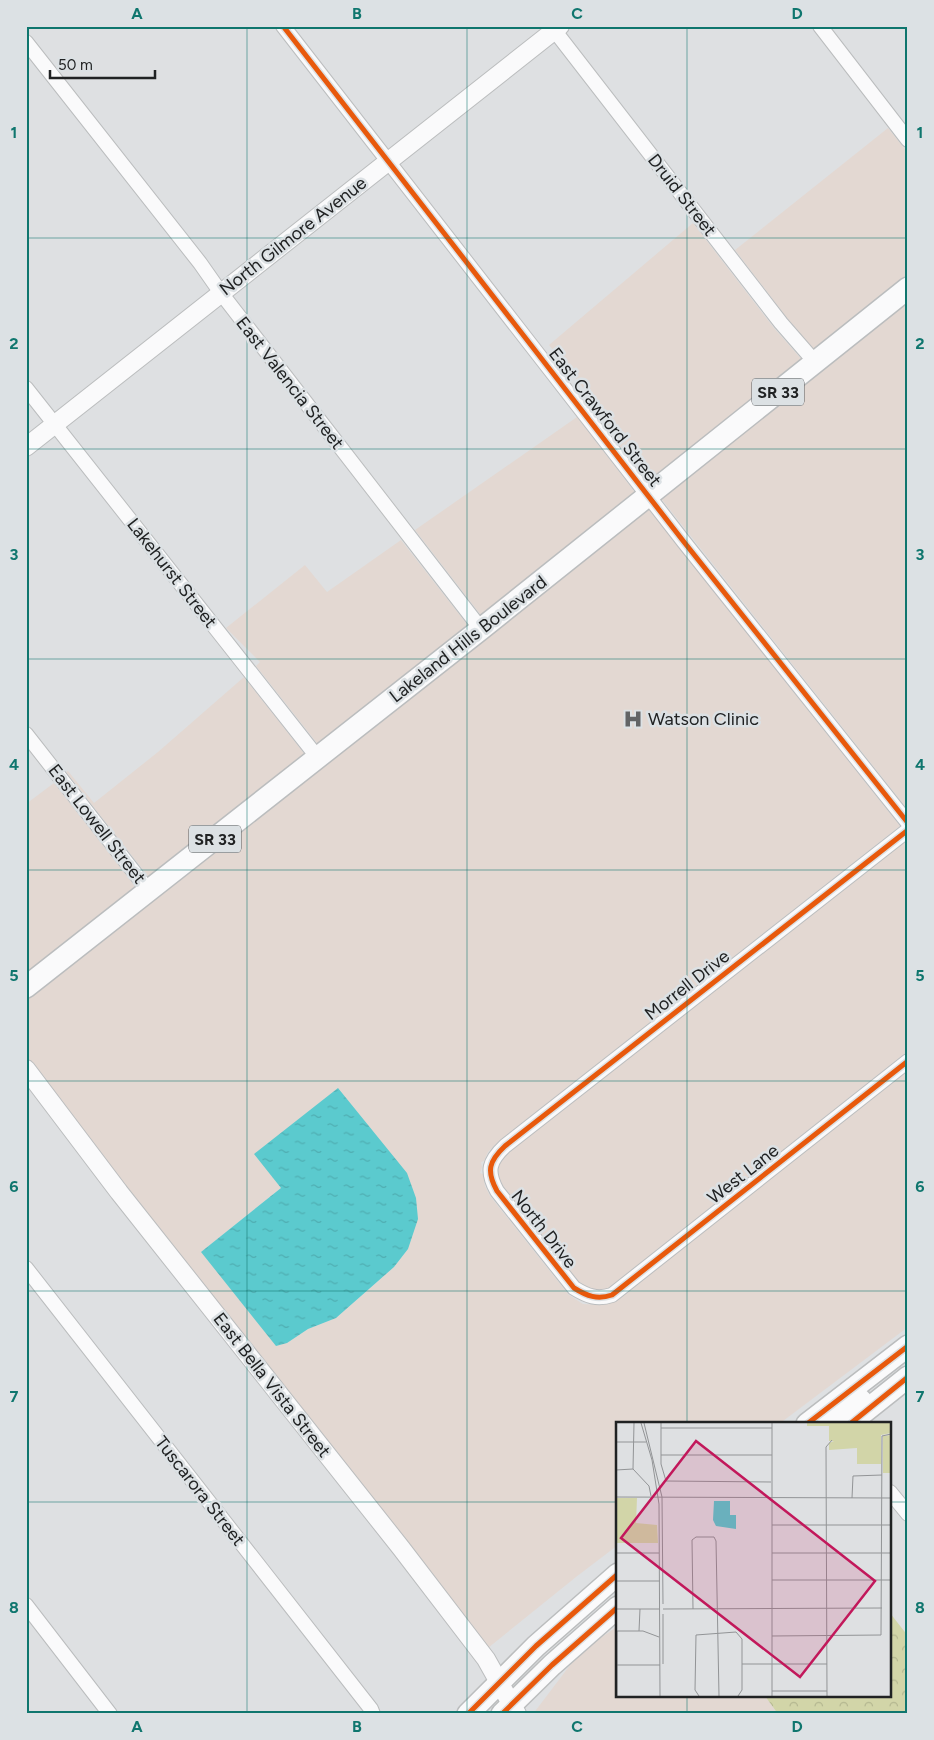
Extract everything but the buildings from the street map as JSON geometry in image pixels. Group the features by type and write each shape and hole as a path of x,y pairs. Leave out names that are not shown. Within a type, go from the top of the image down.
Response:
{"main road":[{"name":"Lakeland Hills Boulevard","path":"26,987 481,629 908,288"},
{"path":"810,1422 908,1346"},
{"path":"838,1422 840,1416 908,1361"},
{"path":"853,1422 908,1378"},
{"path":"468,1714 536,1646 616,1576"},
{"path":"510,1711 552,1665 616,1609"}],"street":[{"name":"East Crawford Street","path":"283,26 648,496 908,823"},
{"path":"820,26 908,140"},
{"name":"North Gilmore Avenue","path":"26,446 555,28"},
{"name":"Druid Street","path":"555,28 780,323 815,362"},
{"name":"East Valencia Street","path":"26,42 200,263 221,293 481,629"},
{"name":"Lakehurst Street","path":"26,388 318,758"},
{"name":"East Lowell Street","path":"26,734 149,891"},
{"name":"Morrell Drive","path":"490,1167 493,1157 505,1146 908,830"},
{"name":"West Lane","path":"591,1297 603,1298 612,1295 908,1061"},
{"name":"East Bella Vista Street","path":"26,1069 119,1192 420,1572 486,1659 510,1711"},
{"name":"North Drive","path":"490,1167 492,1182 496,1191 574,1288 591,1297"},
{"name":"Tuscarora Street","path":"26,1268 373,1714"},
{"path":"892,1494 908,1514"},
{"path":"26,1605 110,1714"}],"shaded area":[{"path":"888,128 908,153 908,279 816,352 787,318 735,250"},
{"path":"693,223 774,328 804,362 650,485 590,408 596,404 549,345"},
{"path":"908,297 908,810 659,496"},
{"path":"577,417 637,495 483,618 415,530"},
{"path":"646,506 900,826 499,1141 488,1152 484,1161 481,1162 480,1173 483,1174 485,1186 490,1196 569,1295 583,1304 602,1305 616,1301 908,1070 908,1327 782,1422 616,1422 616,1547 488,1648 126,1187 26,1056 26,996","holes":["281,1188 408,1249 394,1267 336,1318 308,1329 287,1343 201,1252"]},
{"path":"401,540 470,628 320,747 256,666 260,662 226,628 305,565 327,592"},
{"path":"244,677 307,757 151,880 66,772 68,771 94,803 158,752"},
{"path":"54,783 138,890 26,978 26,804"},
{"path":"908,839 908,1051 609,1288 603,1290 590,1289 579,1282 503,1186 498,1167 500,1160"},
{"path":"616,1627 616,1698 766,1698 778,1714 533,1714 580,1652"}],"green space":[{"path":"892,1616 908,1636 908,1714 778,1714 766,1698 892,1698"}],"water":[{"path":"338,1088 407,1173 416,1198 418,1219 408,1249 394,1267 336,1318 308,1329 287,1343 276,1346 201,1252 281,1188 254,1154"}],"cycle path":[{"path":"283,26 684,542 908,823"},
{"path":"908,830 505,1146 495,1157 490,1172 491,1178 497,1191 574,1288 592,1296 612,1295 908,1061"},
{"path":"810,1422 908,1346"},
{"path":"852,1422 908,1377"},
{"path":"468,1714 536,1646 616,1576"},
{"path":"502,1714 552,1665 616,1609"}],"place":[{"name":"Watson Clinic","path":"633,719"}]}
